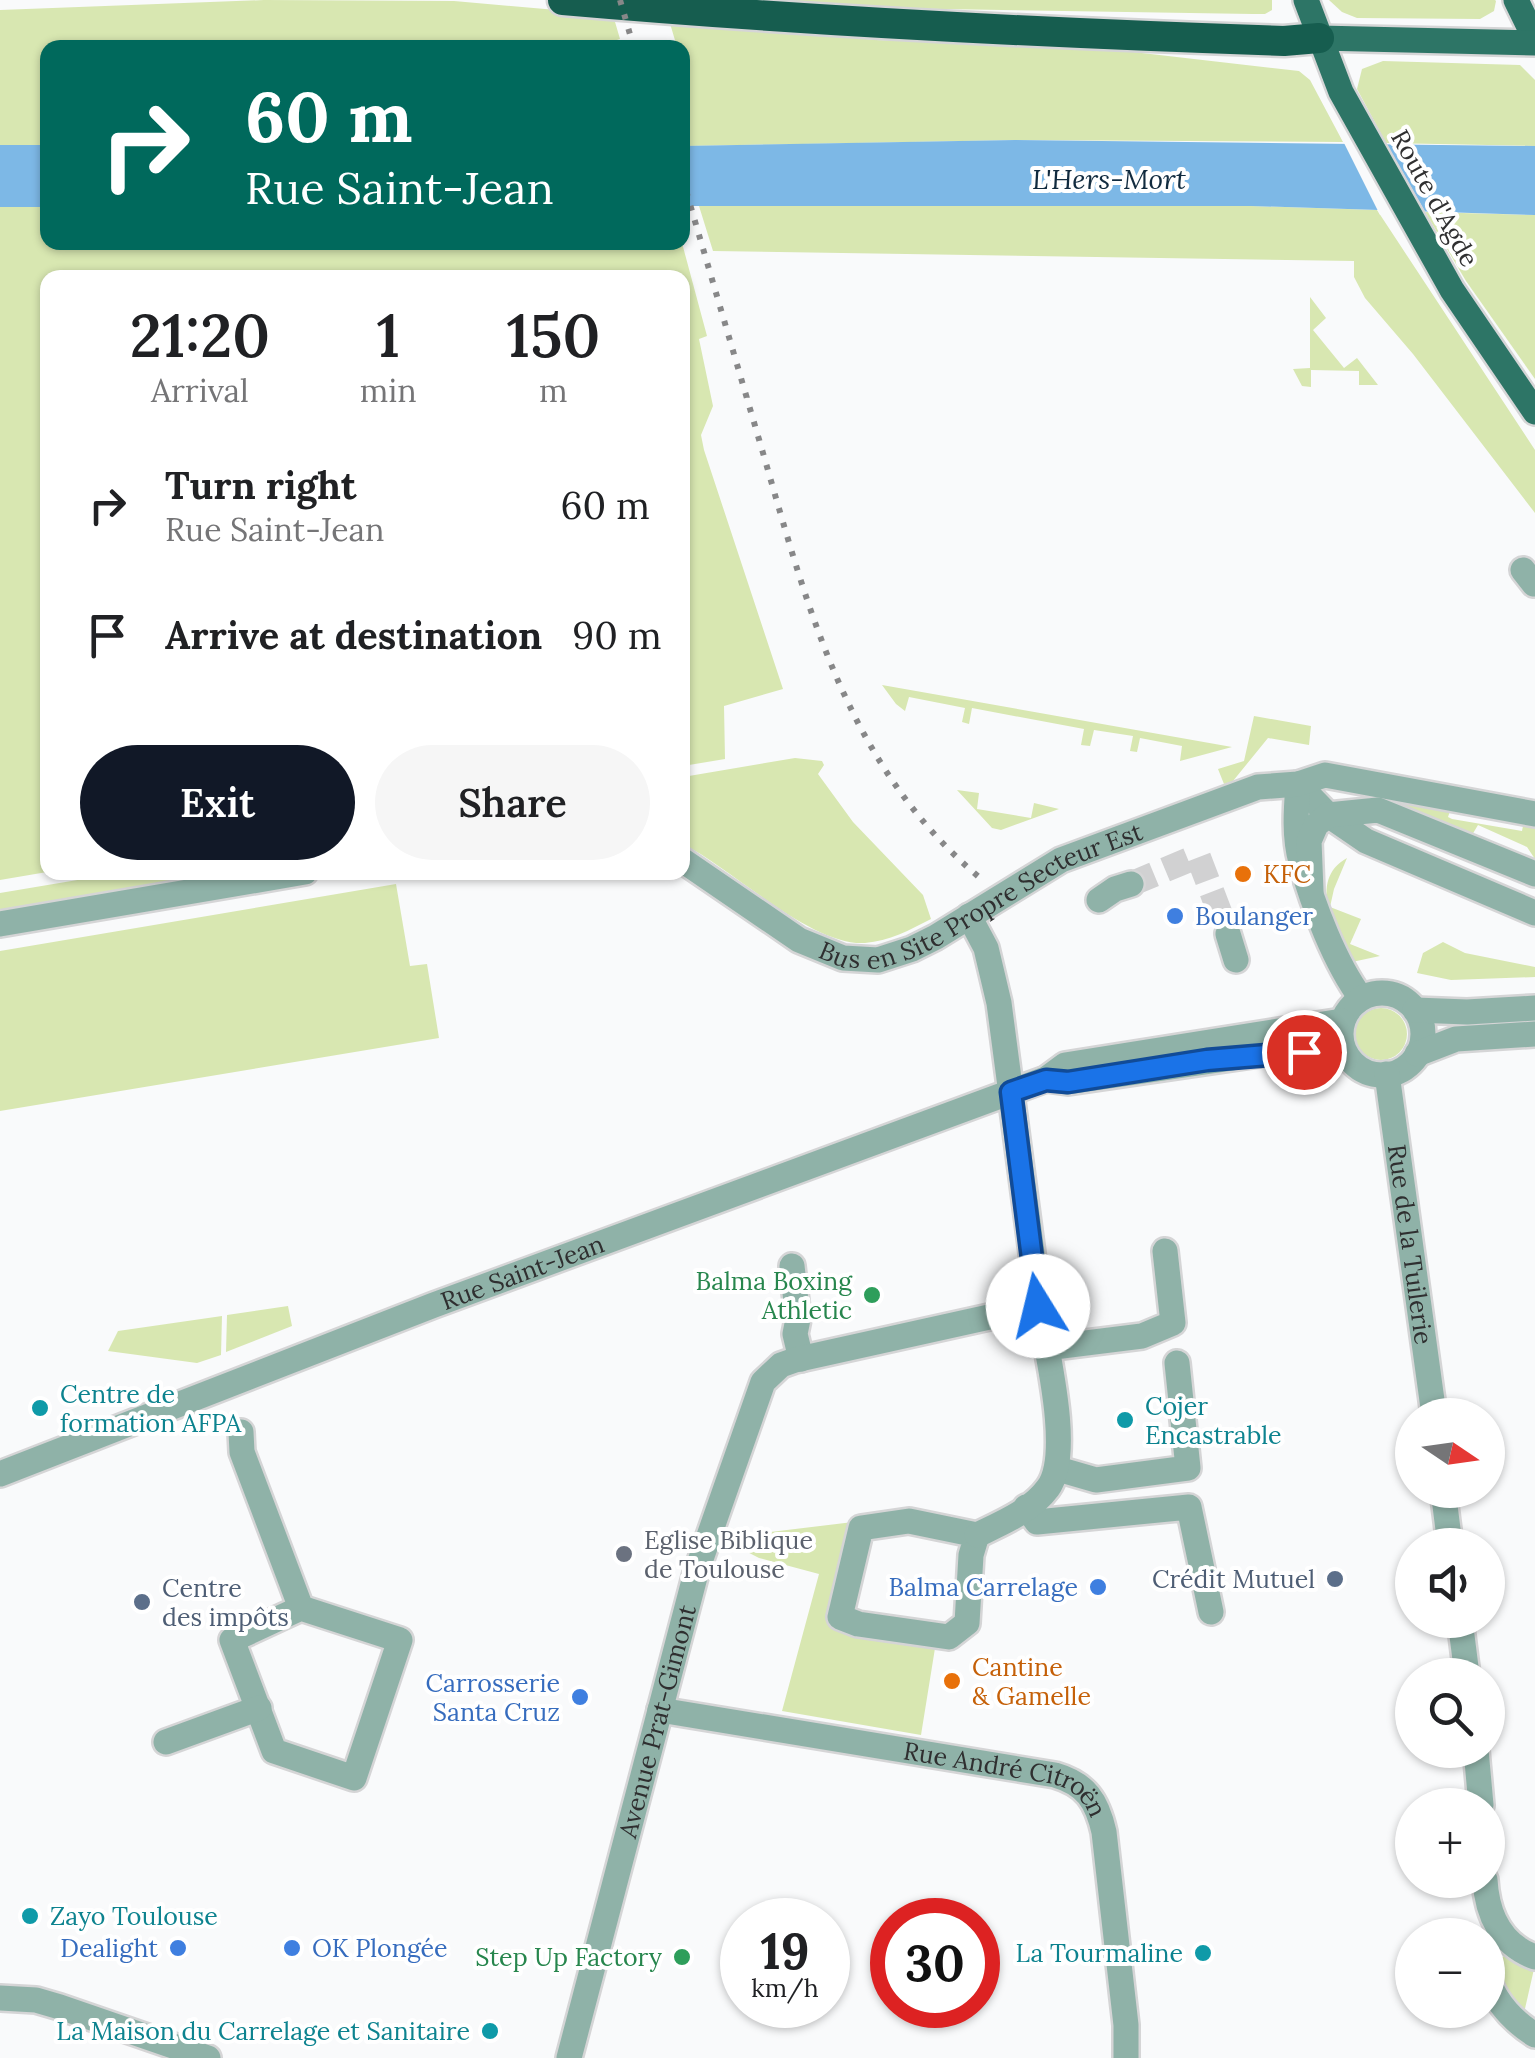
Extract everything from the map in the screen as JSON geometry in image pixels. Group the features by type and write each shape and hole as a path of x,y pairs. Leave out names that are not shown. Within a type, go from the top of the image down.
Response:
{"highway":[{"path":"563,0 786,20 949,29 1284,41 1319,38"}],"main road":[{"name":"Route d'Agde","path":"1306,0 1341,92 1452,290 1535,412"},
{"path":"1319,38 1535,41 1516,0"}],"street":[{"name":"Bus en Site Propre Secteur Est","path":"690,866 787,933 843,958 860,961 894,956 1061,860 1258,787 1298,784 1325,776 1535,814"},
{"path":"1298,784 1328,815 1366,841 1535,913"},
{"path":"1298,784 1295,815 1300,860 1346,978 1361,998"},
{"path":"1311,891 1309,840 1316,825 1328,815 1378,810 1535,874"},
{"path":"0,924 258,880"},
{"path":"1099,900 1132,884"},
{"path":"969,916 1002,969 1011,1092 1059,1448 1058,1468 1051,1484 1026,1508 977,1535 908,1521 861,1528 840,1617 858,1624 949,1637 967,1622 971,1555 977,1535"},
{"path":"1228,934 1236,960"},
{"path":"1535,1008 1415,1010 1384,992 1361,998 1350,1008 1342,1022 1341,1039 1347,1056 1364,1071 1386,1074 1399,1071 1417,1054 1456,1039 1535,1034"},
{"path":"1415,1010 1422,1032 1417,1054"},
{"name":"Rue Saint-Jean","path":"0,1474 434,1305 1046,1080 1065,1065 1342,1022"},
{"name":"Rue Saint-Jean","path":"1046,1080 1068,1082 1272,1052 1347,1056"},
{"name":"Rue de la Tuilerie","path":"1386,1074 1432,1398"},
{"path":"1046,1348 1142,1336 1173,1322 1166,1250"},
{"path":"792,1266 798,1319 795,1334 801,1359"},
{"name":"Avenue Prat-Gimont","path":"570,2058 696,1573 763,1382 781,1365 801,1359 1038,1306"},
{"path":"1058,1468 1096,1480 1188,1468 1176,1363"},
{"path":"241,1432 242,1452 301,1608"},
{"path":"1026,1508 1036,1522 1189,1507 1211,1612"},
{"path":"301,1608 400,1640 354,1778 274,1751 232,1640 301,1608"},
{"path":"166,1742 259,1708"},
{"name":"Rue André Citroën","path":"660,1710 1055,1774 1078,1782 1099,1810 1104,1832 1126,2026 1126,2058"},
{"path":"1489,1898 1502,1936 1535,1956"},
{"path":"0,1998 36,2000 208,2058"},
{"path":"1505,2011 1535,2035"}],"green space":[{"path":"264,0 454,1 613,15 620,39 40,40 40,145 0,145 0,10"},
{"path":"753,0 1272,0 1272,10 1253,14 880,8"},
{"path":"1329,0 1496,1 1494,11 1480,19 1357,18 1342,12"},
{"path":"669,20 876,40 1090,47 1299,71 1310,80 1343,142 1015,140 690,146 690,40 675,40"},
{"path":"1383,61 1520,65 1535,80 1535,146 1386,143 1357,89 1362,69"},
{"path":"699,206 1251,206 1377,210 1535,450 1535,513 1365,298 1354,277 1354,261 713,251"},
{"path":"0,207 40,207 40,250 684,250 689,270 40,270 40,873 0,880"},
{"path":"1425,212 1535,215 1535,379 1466,281"},
{"path":"690,273 707,336 699,339 713,406 701,435 704,450 783,689 724,706 725,759 690,765"},
{"path":"1310,297 1326,318 1313,330 1344,368 1357,358 1378,385 1359,385 1359,371 1311,370 1311,387 1302,386 1293,369 1310,368"},
{"path":"882,685 1232,747 1180,761 1182,746 1140,738 1137,752 1130,751 1133,736 1094,730 1090,746 1081,745 1084,729 972,708 969,724 962,722 965,708 909,697 905,711"},
{"path":"1254,716 1311,726 1309,745 1268,738 1233,781 1224,784 1218,769 1244,761"},
{"path":"795,758 822,761 824,765 818,774 853,822 923,895 931,919 907,931 865,943 844,941 797,920 690,848 690,776"},
{"path":"957,790 979,793 977,809 1031,818 1034,803 1059,809 1001,830 992,828"},
{"path":"1345,790 1451,808 1448,817 1452,819 1522,831 1524,821 1535,826 1535,859 1527,847 1478,825 1472,835 1397,802"},
{"path":"1347,858 1330,907 1361,919 1350,944 1380,956 1352,962 1332,922 1327,893 1335,868"},
{"path":"77,880 186,880 0,911 0,893"},
{"path":"396,884 410,966 427,964 439,1038 0,1111 0,951"},
{"path":"1443,942 1465,953 1535,967 1535,977 1451,980 1417,973 1423,953"},
{"path":"1381,1008 1400,1015 1407,1034 1400,1053 1381,1060 1362,1053 1355,1034 1362,1015"},
{"path":"288,1306 292,1326 226,1352 227,1315"},
{"path":"222,1316 221,1355 197,1363 108,1351 118,1331"},
{"path":"853,1522 827,1624 936,1642 921,1735 782,1711 819,1574 759,1558 728,1542 730,1537"},
{"path":"1505,1956 1534,1969 1522,2014 1505,1988"}],"water":[{"name":"L'Hers-Mort","path":"1015,140 1535,146 1535,215 1251,206 690,206 690,146"},
{"path":"0,145 40,145 40,207 0,207"}],"pier":[{"path":"1341,137 1383,138 1428,217 1380,215"}],"tunnel":[{"path":"1131,884 1198,856 1228,934"}],"railway":[{"path":"620,0 632,40"},
{"path":"690,204 798,571 839,684 865,737 897,787 935,834 980,878"}],"place":[{"name":"KFC","path":"1243,874"},
{"name":"Boulanger","path":"1175,916"},
{"name":"Balma Boxing Athletic","path":"872,1295"},
{"name":"Centre de formation AFPA","path":"40,1408"},
{"name":"Cojer Encastrable","path":"1125,1420"},
{"name":"Eglise Biblique de Toulouse","path":"624,1554"},
{"name":"Crédit Mutuel","path":"1335,1579"},
{"name":"Balma Carrelage","path":"1098,1587"},
{"name":"Centre des impôts","path":"142,1602"},
{"name":"Cantine & Gamelle","path":"952,1681"},
{"name":"Carrosserie Santa Cruz","path":"580,1697"},
{"name":"Zayo Toulouse","path":"30,1916"},
{"name":"Dealight","path":"178,1948"},
{"name":"OK Plongée","path":"292,1948"},
{"name":"La Tourmaline","path":"1203,1953"},
{"name":"Step Up Factory","path":"682,1957"},
{"name":"La Maison du Carrelage et Sanitaire","path":"490,2031"}],"route":[{"path":"1038,1306 1011,1092 1046,1080 1068,1082 1207,1060 1304,1052"}]}
